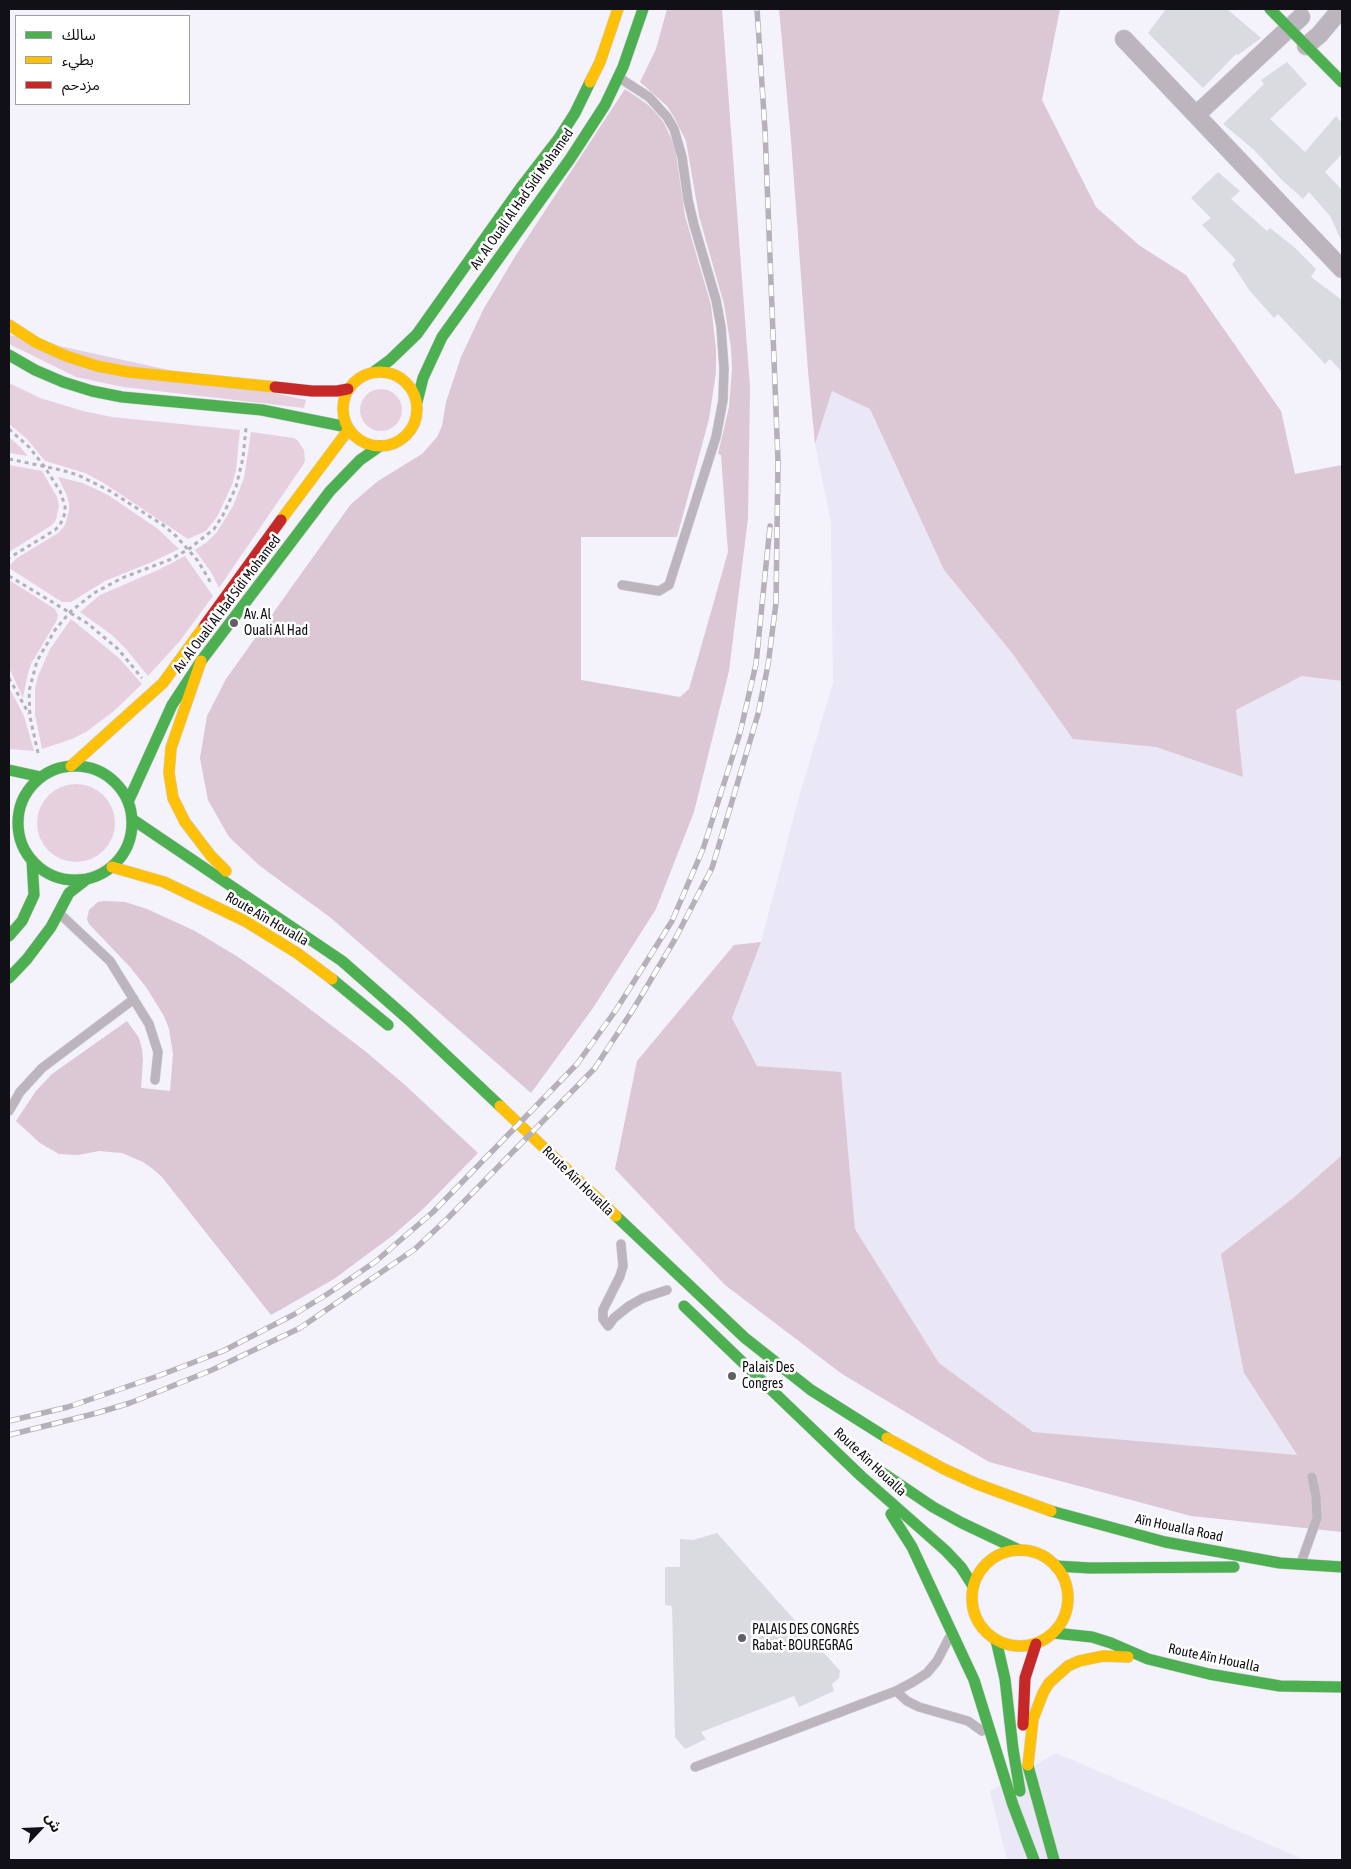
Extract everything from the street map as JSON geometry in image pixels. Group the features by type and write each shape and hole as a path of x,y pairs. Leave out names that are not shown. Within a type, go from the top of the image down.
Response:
{"main road":[{"name":"Av. Al Ouali Al Had Sidi Mohamed","path":"375,371 390,360 416,334 522,186 559,138 575,113 596,70 610,36 618,9"},
{"name":"Av. Al Ouali Al Had Sidi Mohamed","path":"417,402 423,378 442,337 570,159 605,105 618,77 643,9"},
{"path":"1270,9 1294,18 1316,41 1342,82"},
{"path":"1294,18 1316,41"},
{"path":"9,325 37,343 66,356 97,366 128,372 312,391 337,391 348,388"},
{"path":"9,355 35,370 63,382 92,391 122,397 262,410 348,428"},
{"path":"375,371 386,372 400,377 411,388 417,402 417,415 413,427 404,437 393,444 380,446 368,444 357,438 348,428 343,414 348,388 355,380 375,371"},
{"name":"Av. Al Ouali Al Had Sidi Mohamed","path":"71,766 163,683 348,428"},
{"name":"Av. Al Ouali Al Had Sidi Mohamed","path":"128,802 172,705 201,661 330,491 360,460 380,446"},
{"path":"201,661 171,748 169,773 173,798 185,822 211,856 265,908"},
{"path":"71,766 89,767 106,774 119,786 128,802 132,819 131,837 124,854 112,867 100,875 87,879 58,878 44,871 32,860 24,848 19,833 18,817 22,802 30,788 41,777 55,769 71,766"},
{"path":"9,770 41,777"},
{"name":"Route Aïn Houalla","path":"132,819 316,942 366,981 714,1309"},
{"path":"9,825 19,833"},
{"path":"9,936 22,921 34,895 32,860"},
{"name":"Route Aïn Houalla","path":"112,867 164,882 245,921 297,953 327,975 397,1033"},
{"path":"9,978 26,960 51,927 69,893 87,879"},
{"path":"618,1241 634,1257"},
{"name":"Route Aïn Houalla","path":"664,1287 861,1476 946,1551 961,1567 973,1586"},
{"path":"714,1309 766,1368 826,1427"},
{"name":"Aïn Houalla Road","path":"714,1309 765,1354 811,1390 911,1452 977,1484 1038,1508 1165,1542 1280,1563 1342,1567"},
{"path":"867,1461 903,1488 933,1507 1019,1550 1039,1554 1056,1566 1066,1584 1068,1605 1065,1615 1054,1633 1036,1644 1016,1646 996,1640 984,1630 975,1617 972,1602 973,1586 982,1568 990,1560 1008,1551 1019,1550"},
{"path":"861,1476 889,1510 905,1535 952,1631 974,1680 1013,1805 1035,1860"},
{"path":"1056,1566 1081,1568 1214,1567 1280,1563"},
{"name":"Route Aïn Houalla","path":"1054,1633 1092,1637 1148,1659 1209,1674 1280,1686 1342,1687"},
{"path":"996,1640 1005,1679 1019,1787 1035,1860"},
{"path":"1036,1644 1025,1678 1023,1696 1024,1744 1054,1860"},
{"path":"1028,1765 1030,1735 1038,1705 1049,1683 1058,1674 1073,1664 1091,1658 1114,1656 1148,1659"}],"street":[{"path":"1316,41 1341,9"},
{"path":"1196,115 1294,18"},
{"path":"1124,39 1342,269"}],"lane":[{"path":"618,77 649,97 667,117 674,130 682,157 694,225 716,300 721,327 724,368 723,400 716,437 669,585 659,592 622,585"},
{"path":"58,913 104,954 117,971 149,1024 158,1052 155,1080"},
{"path":"9,1111 20,1092 42,1068 134,999"},
{"path":"618,1241 623,1260 620,1276 603,1310 603,1319 608,1326 614,1318 629,1306 664,1287"},
{"path":"1300,1565 1317,1518 1316,1496 1312,1477"},
{"path":"695,1767 896,1691 927,1673 937,1661 952,1631"},
{"path":"896,1691 907,1701 919,1707 968,1721 979,1727 994,1746"}],"path":[{"path":"38,753 30,717 29,691 34,670 55,630 70,612 88,597 108,585 169,560 189,549 214,528 231,501 240,473 246,422"},
{"path":"9,429 29,447 44,466 60,491 65,513 55,530 9,558"},
{"path":"9,459 44,466 78,476 110,491 163,525 189,549 214,587"},
{"path":"9,576 87,623 118,649 147,684"},
{"path":"9,678 30,717"}],"shaded area":[{"path":"667,9 722,9 750,387 748,518 729,671 694,812 656,909 593,1008 531,1093 331,918 260,866 229,837 208,800 200,758 207,716 226,679 351,504 378,481 422,454 437,437 442,426 446,402 461,357 483,310 516,255 625,89 647,104 656,113 664,123 675,147 685,216 711,305 716,349 716,372 709,419 677,537 581,537 581,680 680,697 689,689 728,552 721,455 718,454 729,407 732,368 724,304 699,216 686,141 667,106 640,82 656,49"},
{"path":"779,9 1060,9 1042,100 1096,207 1140,246 1186,275 1281,411 1295,474 1342,465 1342,681 1302,676 1236,710 1243,777 1156,747 1073,739 1012,653 944,570 870,409 832,391 815,444"},
{"path":"9,335 306,400 304,408 123,387 76,377 9,344"},
{"path":"9,383 40,398 83,411 112,417 240,430 236,470 232,485 217,517 206,531 188,539 102,482 85,473 45,461 27,439 9,424"},
{"path":"385,389 393,392 399,398 402,410 399,422 393,428 377,431 369,428 363,422 360,406 363,398 369,392"},
{"path":"832,390 870,409 944,570 1012,653 1074,739 1156,747 1243,777 1236,710 1302,676 1342,681 1342,1155 1292,1199 1244,1373 1297,1456 1033,1432 939,1363 855,1229 841,1073 757,1066 732,1018 761,942 799,797 833,683 831,523 815,444"},
{"path":"251,432 294,438 304,450 305,460 219,588 211,572 195,550 217,532 233,506 244,478"},
{"path":"9,437 20,447 28,456 9,453"},
{"path":"9,465 42,471 57,497 59,506 56,520 52,525 9,552"},
{"path":"58,477 83,483 108,495 158,529 179,549 105,581 71,602 62,602 9,568 17,558 58,533 65,525 69,504"},
{"path":"185,556 213,596 179,642 148,676 112,635 80,612 100,595"},
{"path":"9,580 55,609 58,615 57,620 31,664 23,698 9,668"},
{"path":"71,619 119,658 142,684 114,711 86,732 42,749 35,715 35,689 38,676 50,649"},
{"path":"9,687 24,716 34,751 9,749"},
{"path":"76,784 91,787 104,795 112,808 115,823 112,838 104,851 91,859 76,862 61,859 48,851 40,838 37,823 40,808 48,795 61,787"},
{"path":"98,902 125,902 147,909 195,931 238,957 365,1051 405,1085 478,1153 422,1210 392,1236 334,1279 271,1315 162,1177 153,1169 143,1162 122,1153 99,1151 78,1155 59,1154 40,1143 16,1121 36,1091 52,1074 127,1021 139,1038 142,1049 141,1088 170,1091 173,1054 169,1029 164,1016 146,987 130,967 89,924 87,919 89,910"},
{"path":"761,942 732,1018 757,1066 841,1072 855,1229 939,1363 1033,1432 1297,1455 1244,1373 1221,1254 1292,1199 1342,1155 1342,1532 1191,1516 989,1462 842,1374 725,1285 615,1169 637,1061 734,945"},
{"path":"1056,1753 1305,1860 1007,1860 990,1791"}],"building":[{"path":"1166,9 1227,9 1261,38 1238,55 1236,54 1203,88 1148,33"},
{"path":"1287,62 1307,84 1270,119 1305,152 1336,116 1342,123 1342,154 1325,172 1342,190 1342,242 1330,216 1309,192 1303,199 1254,150 1223,124 1264,84 1261,80"},
{"path":"1218,172 1240,191 1231,199 1267,231 1270,228 1294,247 1316,269 1311,277 1342,300 1342,372 1330,359 1325,364 1278,314 1274,318 1250,291 1232,264 1236,260 1202,225 1211,218 1191,198"},
{"name":"PALAIS DES CONGRÈS Rabat- BOUREGRAG","path":"717,1533 840,1671 839,1678 832,1684 834,1691 799,1707 794,1696 701,1732 706,1739 685,1749 675,1737 672,1606 665,1605 665,1567 680,1567 680,1539 693,1540"}],"railway":[{"path":"9,1435 130,1403 212,1370 300,1328 415,1249 447,1219 595,1068 674,941 712,868 728,815 758,714 768,665 776,603 778,461 765,130 757,9"},
{"path":"9,1421 68,1407 223,1351 293,1315 326,1295 375,1262 433,1212 577,1064 616,1010 672,921 703,849 740,733 756,664 770,526"}],"traffic: fast":[{"path":"417,402 423,378 442,337 570,159 605,105 623,67 643,9"},
{"path":"1270,9 1342,82"},
{"path":"375,371 390,360 417,334 522,186 559,138 575,113 590,82"},
{"path":"9,355 35,370 63,382 92,391 122,397 262,410 347,427"},
{"path":"128,802 172,705 201,661 330,491 360,460 380,446"},
{"path":"75,766 97,770 115,783 128,801 132,823 128,845 115,863 97,876 75,880 53,876 35,863 22,845 18,823 22,801 35,783 53,770 75,766"},
{"path":"9,770 41,777"},
{"path":"132,819 342,961 409,1020 500,1106"},
{"path":"9,936 22,921 34,895 32,860"},
{"path":"9,978 27,959 51,927 69,893 87,879"},
{"path":"332,979 388,1025"},
{"path":"616,1216 745,1338 811,1390 887,1438"},
{"path":"684,1306 861,1476 946,1551 961,1567 973,1586"},
{"path":"877,1469 933,1507 1019,1550"},
{"path":"1051,1511 1165,1542 1280,1563 1342,1567"},
{"path":"891,1514 912,1547 974,1680 1013,1805 1034,1860"},
{"path":"1056,1566 1090,1568 1234,1567"},
{"path":"1054,1633 1092,1637 1148,1659 1209,1674 1280,1686 1342,1687"},
{"path":"996,1640 1005,1679 1020,1791"},
{"path":"1028,1766 1054,1860"}],"traffic: slow":[{"path":"590,82 600,62 618,9"},
{"path":"9,325 37,343 66,356 97,366 128,372 275,387"},
{"path":"380,372 401,378 411,388 417,409 411,430 401,440 380,446 359,440 349,430 343,409 349,388 359,378 380,372"},
{"path":"281,520 349,429"},
{"path":"71,766 163,683 205,625"},
{"path":"201,661 171,748 169,773 173,798 185,822 211,856 226,871"},
{"path":"112,867 164,882 245,921 297,953 332,979"},
{"path":"500,1106 616,1216"},
{"path":"887,1438 944,1469 977,1484 1051,1511"},
{"path":"1020,1550 1038,1553 1054,1564 1065,1580 1068,1598 1065,1616 1054,1632 1038,1643 1020,1646 1002,1643 986,1632 975,1616 972,1598 975,1580 986,1564 1002,1553 1020,1550"},
{"path":"1028,1765 1033,1719 1049,1683 1068,1666 1079,1661 1103,1656 1128,1657"}],"traffic: jam":[{"path":"275,387 312,391 348,389"},
{"path":"205,625 281,520"},
{"path":"1023,1725 1025,1678 1036,1644"}],"place":[{"name":"Av. Al Ouali Al Had","path":"234,623"},
{"name":"Palais Des Congres","path":"732,1376"},
{"name":"PALAIS DES CONGRÈS Rabat- BOUREGRAG","path":"742,1638"}]}
